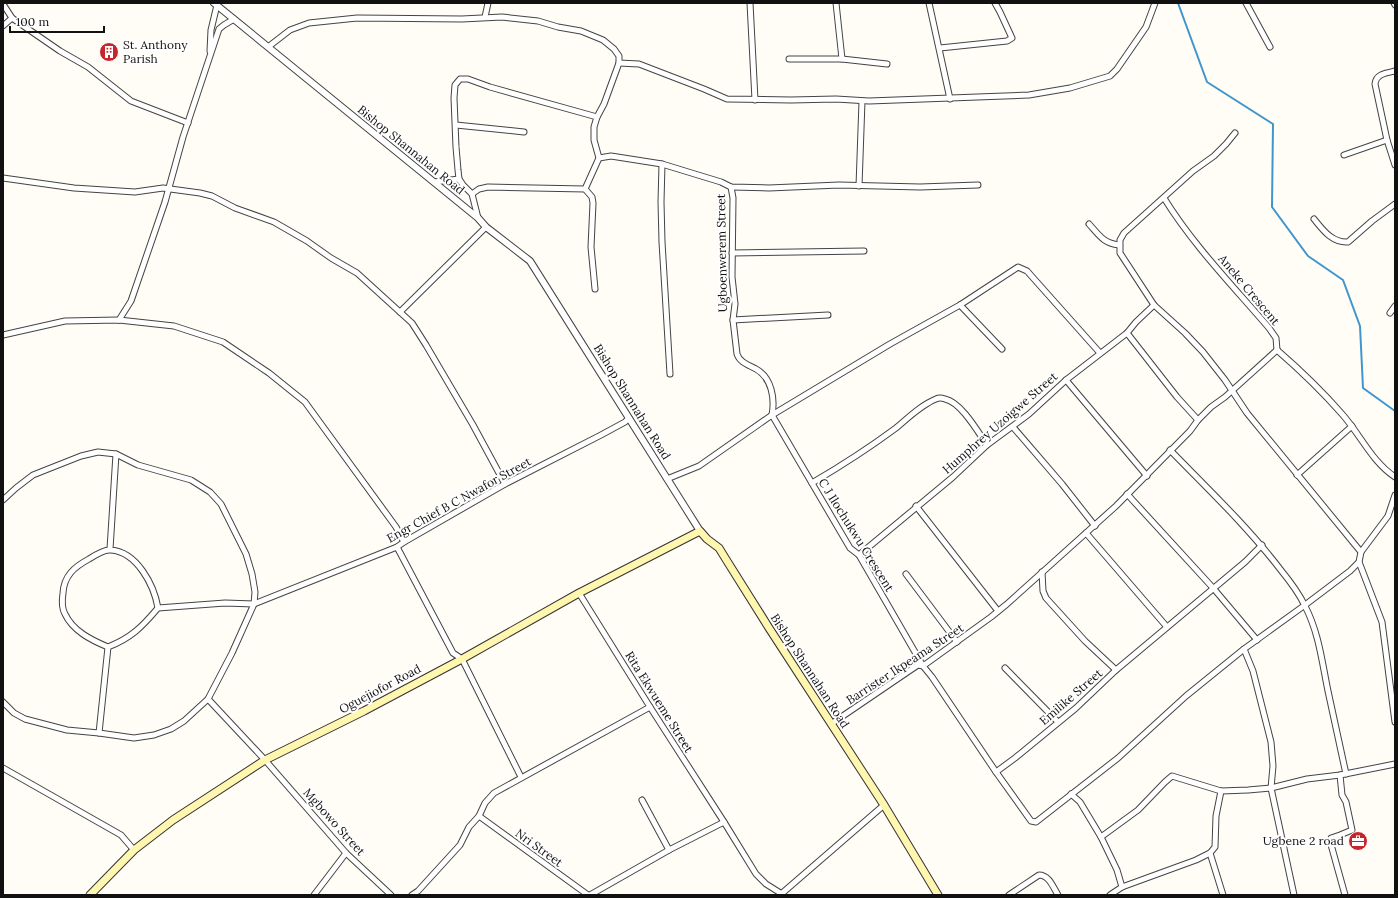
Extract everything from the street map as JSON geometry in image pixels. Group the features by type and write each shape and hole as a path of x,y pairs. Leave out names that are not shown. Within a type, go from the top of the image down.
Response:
{"main road":[{"name":"Oguejiofor Road","path":"90,895 134,850 173,820 265,760 364,711 462,659 578,593 700,531"},
{"name":"Bishop Shannahan Road","path":"700,531 707,539 719,548 727,560 769,628 884,805 938,895"}],"street":[{"path":"485,17 488,3"},
{"path":"750,3 755,100"},
{"path":"836,3 842,59"},
{"path":"929,3 950,99"},
{"path":"940,48 1007,41 1012,38 1000,12 994,3"},
{"path":"619,62 639,64 704,88 727,99 836,99 862,101 950,99 1022,95 1059,91 1110,76 1146,27 1155,3"},
{"path":"1246,3 1270,48"},
{"path":"3,4 12,18 60,51 88,67 131,101 188,123"},
{"path":"210,56 210,30 216,4"},
{"name":"Bishop Shannahan Road","path":"216,4 478,218 486,227 530,261 627,420 700,531"},
{"path":"268,47 290,30 309,23 357,18 462,19 502,17 538,21 558,27 581,30 603,40 614,49 619,56 619,62 594,127 594,140 599,158 585,190"},
{"path":"3,26 12,18"},
{"path":"119,320 131,301 169,188 188,123 219,30 224,24 234,19"},
{"path":"789,59 842,59 887,64"},
{"path":"1395,71 1379,75 1375,84 1395,165"},
{"path":"478,218 472,194 459,179 454,92 455,85 460,79 468,79 490,87 597,117"},
{"path":"859,186 862,101"},
{"path":"456,125 524,132"},
{"path":"1235,133 1214,156 1193,171 1124,232 1119,245 1120,253 1154,305 1185,333 1226,380 1246,413 1318,498 1361,552"},
{"path":"1344,155 1388,140"},
{"name":"Ugboenwerem Street","path":"599,158 611,156 662,164 721,182 731,187 733,198 732,277 735,304 733,320 737,354 739,359 763,374 769,383 774,403 772,415"},
{"path":"662,164 662,242 670,374"},
{"path":"3,178 74,188 134,192 169,188 212,196 235,208 274,222 307,241 331,258 358,273 412,323 505,484"},
{"path":"434,182 459,179"},
{"path":"731,187 769,188 833,185 920,187 978,185"},
{"path":"472,194 488,187 585,190 592,197 593,203 591,247 594,289"},
{"name":"Aneke Crescent","path":"1164,198 1198,246 1269,328 1276,338 1277,350"},
{"path":"1314,219 1329,236 1341,242 1348,242 1372,221 1395,204"},
{"path":"1090,224 1101,238 1110,244 1119,245"},
{"path":"400,312 486,227"},
{"path":"732,253 864,251"},
{"path":"667,479 699,466 772,415 890,344 960,305 1018,267 1027,270 1100,353"},
{"path":"960,305 1002,349"},
{"name":"Humphrey Uzoigwe Street","path":"859,555 916,506 953,477 988,445 1029,414 1066,380 1127,333 1154,305"},
{"path":"1390,313 1395,306"},
{"path":"733,320 828,315"},
{"path":"3,335 65,321 119,320 174,326 223,342 269,373 305,402 396,527 404,542"},
{"path":"1127,333 1177,397 1198,420"},
{"path":"1042,572 1095,526 1147,476 1211,407 1225,397 1277,350 1312,381 1352,426 1378,462 1395,477"},
{"path":"1066,380 1147,476"},
{"path":"812,483 896,428 926,405 937,399 944,399 953,402 974,425 988,445"},
{"name":"C J Ilochukwu Crescent","path":"772,415 850,548 859,555 923,666 1031,821 1036,822 1070,794"},
{"name":"Engr Chief B C Nwafor Street","path":"254,604 397,547 505,484 627,420"},
{"path":"1297,475 1352,426"},
{"path":"1013,427 1062,484 1095,526"},
{"path":"1170,450 1219,499 1262,546 1292,585 1305,606 1321,648 1328,692 1346,774"},
{"path":"3,500 33,475 81,456 98,452 116,454 138,465 191,480 210,492 221,504 246,554 254,586 254,604 232,653 208,699 184,721 171,729 154,736 134,738 67,730 25,719 14,713 3,702"},
{"path":"110,549 116,454"},
{"path":"1127,494 1214,588 1257,640"},
{"path":"1395,495 1388,516 1361,552 1359,562 1382,622 1395,722"},
{"path":"916,506 998,611"},
{"path":"1086,533 1167,627"},
{"path":"1116,670 1262,546"},
{"path":"397,547 453,653 462,659 521,777"},
{"path":"108,647 90,639 74,627 64,614 62,600 64,584 72,571 83,562 110,549 128,556 135,562 150,583 156,595 158,608"},
{"path":"1122,887 1117,870 1101,837 1080,802 1070,794 1118,758 1186,696 1244,649 1305,606 1359,562"},
{"name":"Barrister Ikpeama Street","path":"831,724 914,668 923,666 957,642 998,611 1042,572"},
{"name":"Emilike Street","path":"996,772 1021,754 1089,696 1116,670 1085,641 1046,598 1043,591 1042,572"},
{"path":"906,574 957,642"},
{"name":"Rita Ekwueme Street","path":"578,593 756,874 766,884 781,894"},
{"path":"108,647 133,634 158,608 225,603 254,604"},
{"path":"99,733 108,647"},
{"path":"1244,649 1253,671 1271,742 1273,766 1271,788 1294,895"},
{"path":"1005,668 1058,722"},
{"name":"Mgbowo Street","path":"208,699 265,760 346,853 390,895"},
{"path":"412,895 418,891 460,845 468,827 479,816 485,802 494,793 650,707"},
{"path":"1101,837 1138,810 1172,776 1221,791 1241,791 1271,788 1307,779 1340,776 1395,764"},
{"path":"3,768 121,836 134,850"},
{"path":"1340,776 1342,795 1346,802 1352,830 1331,838 1330,841 1345,895"},
{"path":"1110,895 1122,887 1196,860 1210,853 1215,846 1216,816 1221,791"},
{"path":"642,800 669,850"},
{"path":"781,894 884,805"},
{"name":"Nri Street","path":"479,816 589,895"},
{"path":"589,895 669,850 724,822"},
{"path":"314,895 346,853"},
{"path":"1210,853 1223,895"},
{"path":"1009,895 1039,875 1044,875 1048,878 1058,895"}],"waterway":[{"path":"1178,3 1207,82 1273,124 1272,207 1308,256 1343,280 1360,326 1363,388 1395,411"}],"place":[{"name":"St. Anthony Parish","path":"109,52"},
{"name":"Ugbene 2 road","path":"1358,841"}]}
